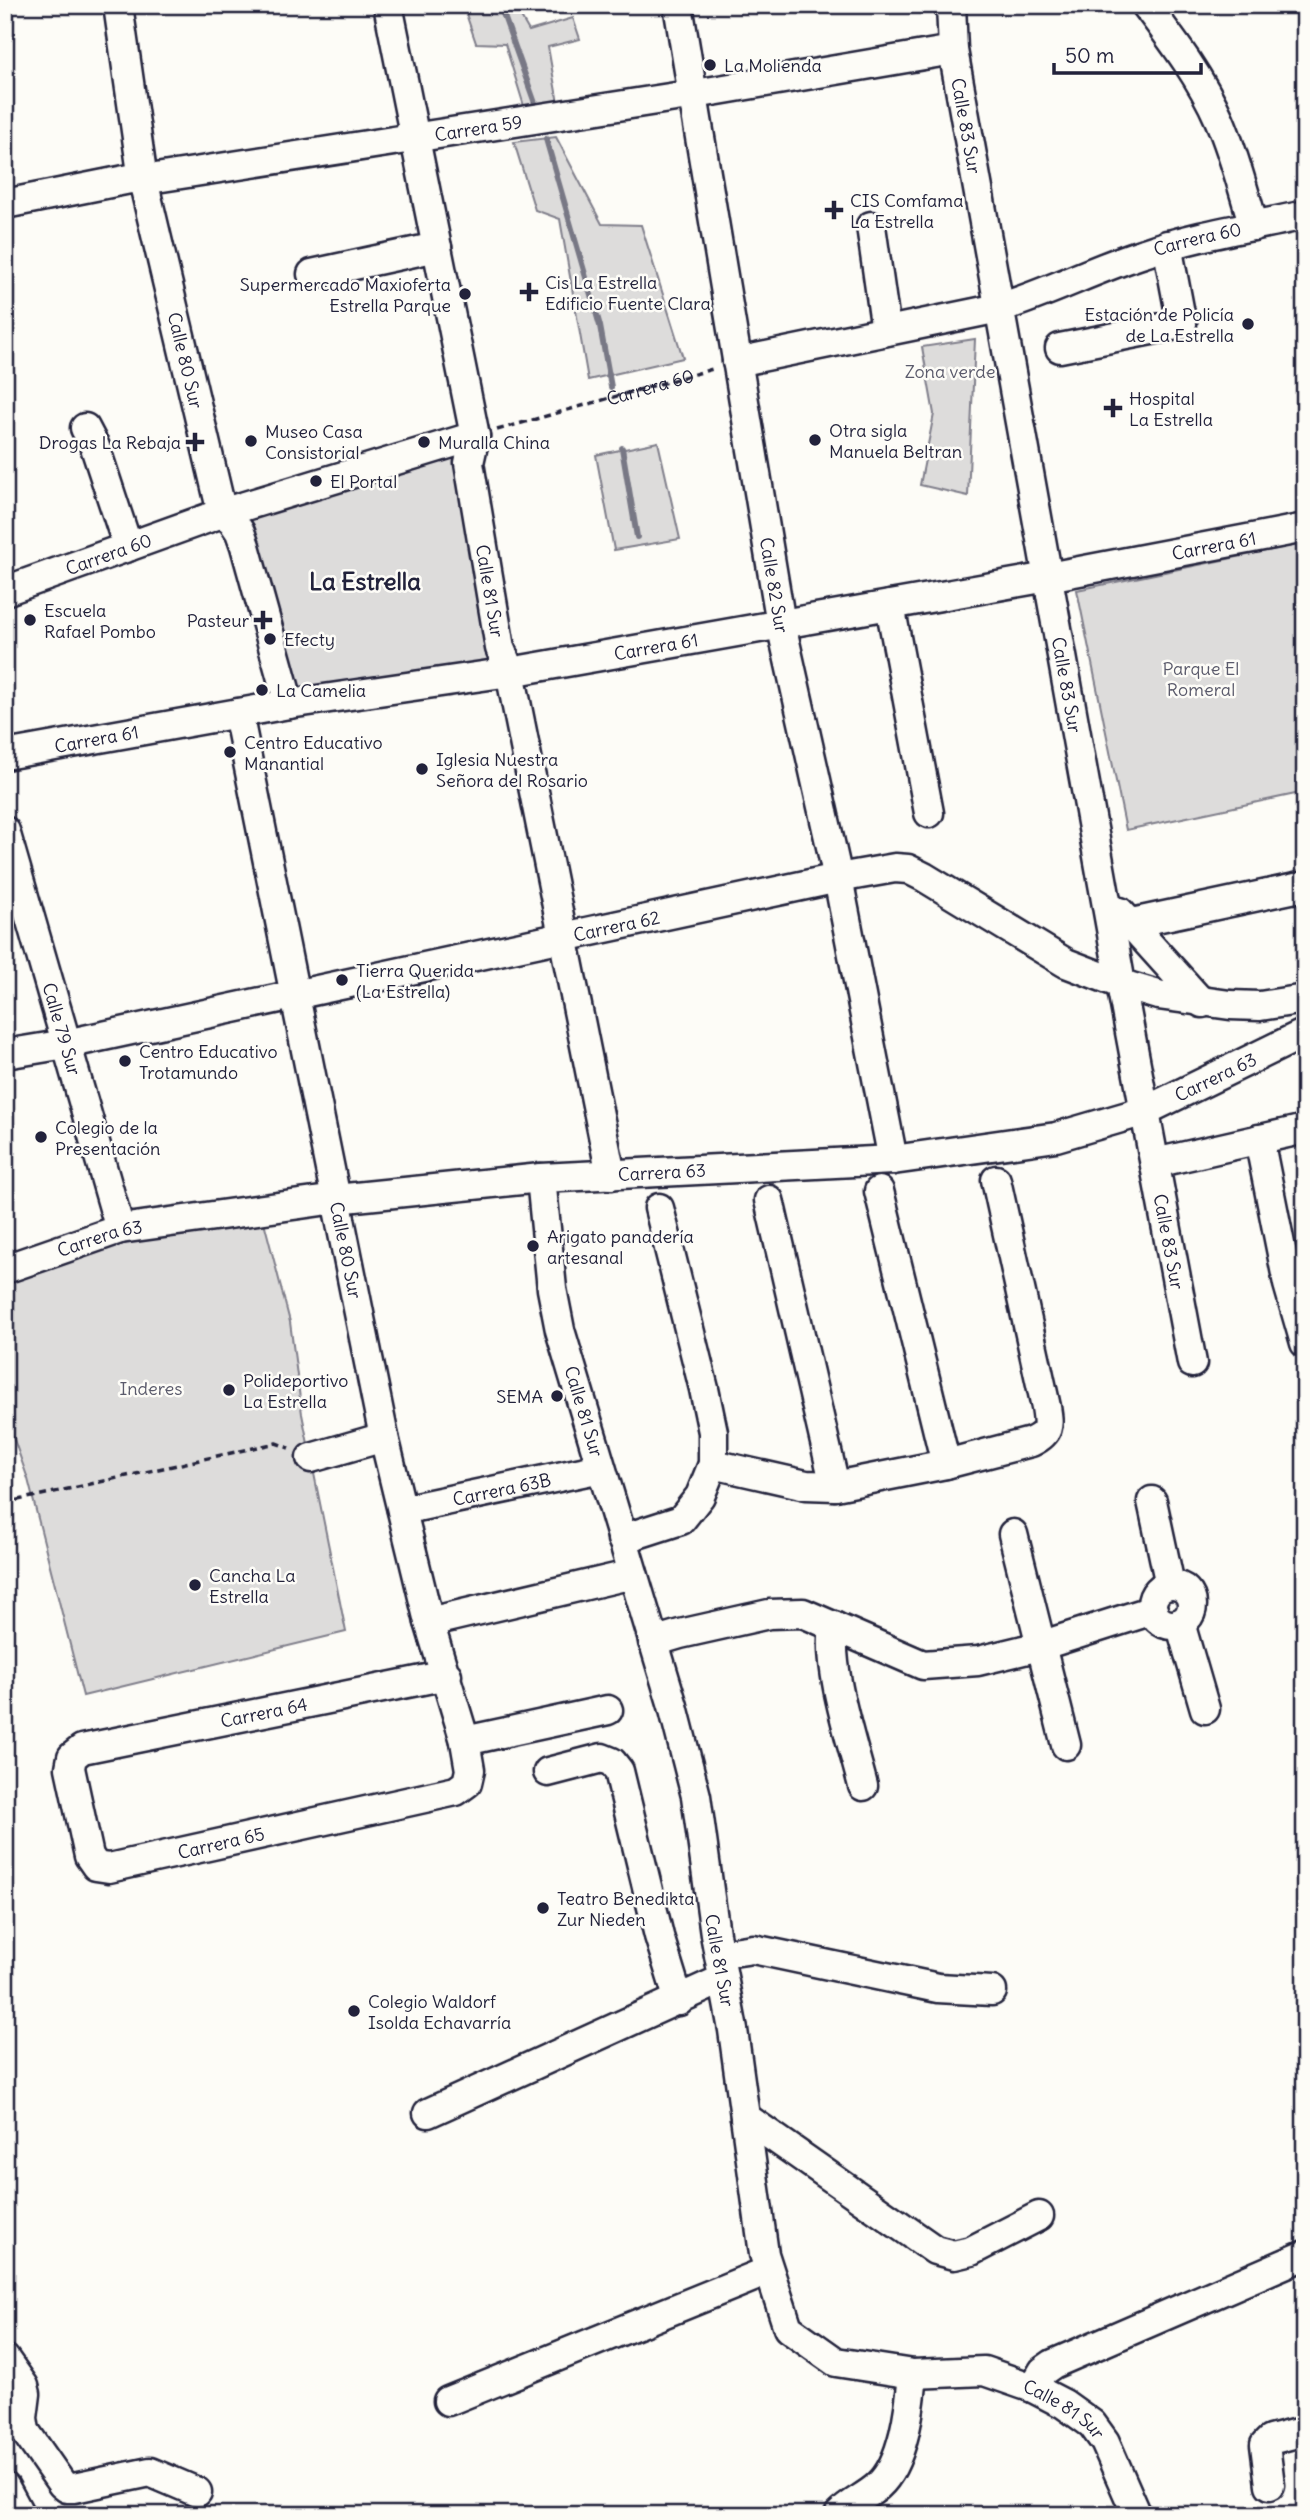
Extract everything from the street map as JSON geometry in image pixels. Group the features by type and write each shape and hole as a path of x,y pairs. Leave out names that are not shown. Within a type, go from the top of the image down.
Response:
{"street":[{"name":"Calle 80 Sur","path":"118,5 143,180 222,513 232,520 243,539 289,704"},
{"name":"Calle 81 Sur","path":"388,5 475,436 469,463 500,648 510,672 611,1174"},
{"name":"Calle 82 Sur","path":"678,5 695,94 781,624 838,878 893,1160"},
{"name":"Calle 83 Sur","path":"951,5 953,50 1105,899 1192,1363"},
{"path":"1146,5 1177,45 1218,117 1254,226"},
{"name":"Carrera 59","path":"5,204 130,179 143,180 695,94 953,50"},
{"name":"Carrera 60","path":"737,362 999,308 1035,297 1105,267 1167,245 1305,215"},
{"path":"871,226 886,331"},
{"path":"1060,348 1182,324 1167,245"},
{"path":"312,274 437,247"},
{"path":"85,428 95,447 128,547"},
{"name":"Carrera 60","path":"5,590 222,513 475,436"},
{"name":"Carrera 61","path":"5,755 289,704 510,672 1048,577 1305,528"},
{"path":"890,605 929,813"},
{"name":"Calle 80 Sur","path":"238,713 384,1437 429,1622 465,1741 470,1770 467,1783"},
{"name":"Calle 79 Sur","path":"5,831 120,1229"},
{"name":"Carrera 62","path":"5,1054 66,1044 895,868 908,869 1066,962 1121,984 1158,995 1202,1003 1260,1006 1305,999"},
{"path":"1132,923 1305,886"},
{"path":"1105,899 1132,923 1202,1003"},
{"name":"Carrera 63","path":"5,1269 120,1229 336,1199 541,1178 893,1160 1056,1137 1145,1111 1305,1033"},
{"path":"1155,1163 1305,1129"},
{"path":"1259,1139 1288,1284 1305,1343"},
{"name":"Calle 81 Sur","path":"541,1178 555,1302 568,1359 696,1796 764,2254 788,2328 836,2362 913,2374 984,2371 1033,2388 1064,2404 1092,2424 1105,2442 1137,2515"},
{"path":"713,1464 806,1485 835,1486 946,1464 1042,1437 1048,1423 996,1180"},
{"path":"879,1191 946,1464"},
{"path":"769,1200 835,1486"},
{"path":"622,1539 681,1520 692,1510 700,1496 713,1464 713,1433 704,1389 659,1208"},
{"path":"311,1458 384,1437"},
{"name":"Carrera 63B","path":"402,1510 601,1468"},
{"path":"1152,1501 1170,1585"},
{"path":"1013,1534 1066,1745"},
{"path":"429,1622 633,1574"},
{"path":"1170,1585 1184,1588 1192,1600 1190,1614 1180,1623 1172,1625 1163,1623 1153,1610 1156,1593 1162,1587 1170,1585"},
{"path":"653,1642 769,1614 803,1613 923,1665 978,1661 1040,1646 1153,1610"},
{"path":"1180,1623 1206,1709"},
{"path":"834,1626 831,1644 834,1664 863,1786"},
{"name":"Carrera 64","path":"82,1749 447,1675"},
{"path":"465,1741 608,1710"},
{"name":"Carrera 65","path":"82,1749 72,1757 70,1768 89,1856 96,1866 108,1868 456,1791 467,1783"},
{"path":"548,1772 602,1758 612,1762 620,1771 659,1936 679,2001"},
{"path":"428,2113 679,2001 721,1967 753,1949 938,1988 992,1991"},
{"path":"745,2117 935,2250 954,2255 971,2251 1039,2216"},
{"path":"1033,2388 1043,2371 1053,2364 1305,2255"},
{"path":"448,2401 768,2272"},
{"path":"5,2359 24,2386 26,2394 23,2418 26,2431 67,2488 150,2472 197,2492"},
{"path":"839,2515 879,2485 896,2461 911,2399 913,2374"},
{"path":"1270,2485 1265,2445 1267,2442 1305,2431"},
{"path":"5,2487 20,2515"}],"path":[{"name":"Carrera 60","path":"475,436 737,362"},
{"path":"5,1503 276,1443 311,1458"}],"green space":[{"path":"463,5 514,5 529,31 573,18 580,39 548,47 558,103 524,106 505,44 476,43"},
{"path":"556,137 602,224 641,225 683,358 588,380 560,219 535,210 514,142"},
{"name":"Zona verde","path":"975,339 968,496 920,485 934,414 922,347"},
{"path":"475,436 504,660 289,704 232,520"},
{"path":"658,442 680,539 614,550 596,455"},
{"name":"Parque El Romeral","path":"1305,543 1305,792 1126,830 1077,590"},
{"name":"Inderes","path":"263,1218 290,1322 302,1414 346,1632 83,1696 28,1479 5,1414 5,1279 123,1243"}],"waterway":[{"path":"500,5 536,106"},
{"path":"546,139 600,326 611,387"},
{"path":"622,448 637,537"}],"place":[{"name":"La Molienda","path":"710,65"},
{"name":"CIS Comfama La Estrella","path":"834,210"},
{"name":"Cis La Estrella Edificio Fuente Clara","path":"529,292"},
{"name":"Supermercado Maxioferta Estrella Parque","path":"465,294"},
{"name":"Estación de Policía de La Estrella","path":"1248,324"},
{"name":"Hospital La Estrella","path":"1113,408"},
{"name":"Otra sigla Manuela Beltran","path":"815,440"},
{"name":"Museo Casa Consistorial","path":"251,441"},
{"name":"Drogas La Rebaja","path":"195,442"},
{"name":"Muralla China","path":"424,442"},
{"name":"El Portal","path":"316,481"},
{"name":"Escuela Rafael Pombo","path":"30,620"},
{"name":"Pasteur","path":"263,620"},
{"name":"Efecty","path":"270,639"},
{"name":"La Camelia","path":"262,690"},
{"name":"Centro Educativo Manantial","path":"230,752"},
{"name":"Iglesia Nuestra Señora del Rosario","path":"422,769"},
{"name":"Tierra Querida (La Estrella)","path":"342,980"},
{"name":"Centro Educativo Trotamundo","path":"125,1061"},
{"name":"Colegio de la Presentación","path":"41,1137"},
{"name":"Arigato panadería artesanal","path":"533,1246"},
{"name":"Polideportivo La Estrella","path":"229,1390"},
{"name":"SEMA","path":"557,1396"},
{"name":"Cancha La Estrella","path":"195,1585"},
{"name":"Teatro Benedikta Zur Nieden","path":"543,1908"},
{"name":"Colegio Waldorf Isolda Echavarría","path":"354,2011"}],"district":[{"name":"La Estrella","path":"365,581"}]}
